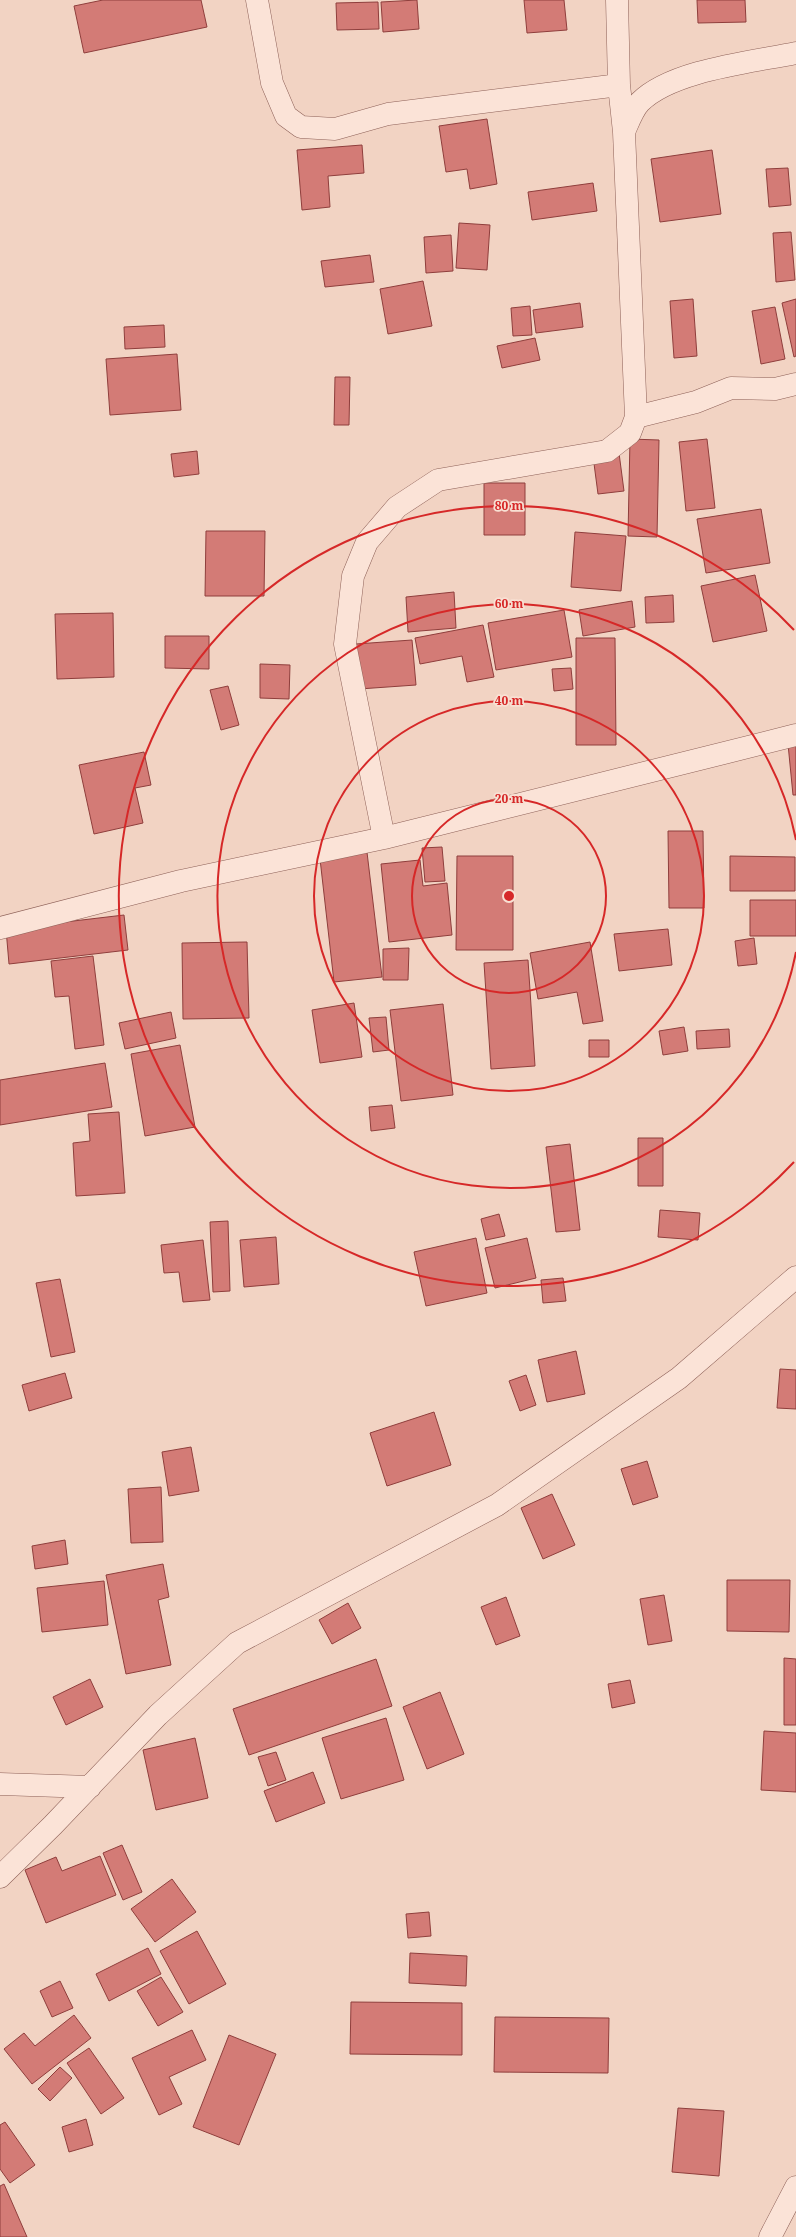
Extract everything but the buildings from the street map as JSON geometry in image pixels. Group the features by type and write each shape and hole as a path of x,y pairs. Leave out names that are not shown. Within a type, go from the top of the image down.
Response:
{"street":[{"path":"257,0 272,83 286,116 301,127 335,129 388,114 619,85"},
{"path":"384,838 345,644 353,576 367,542 397,507 438,480 607,451 630,433 636,417 624,132 619,85 617,0"},
{"path":"624,132 639,103 664,84 706,71 796,53"},
{"path":"636,417 696,402 731,388 775,389 796,384"},
{"path":"0,928 181,881 384,838 796,735"},
{"path":"0,1877 90,1787 158,1715 237,1643 497,1505 679,1378 796,1277"},
{"path":"0,1784 90,1787"},
{"path":"770,2237 796,2187"}]}
